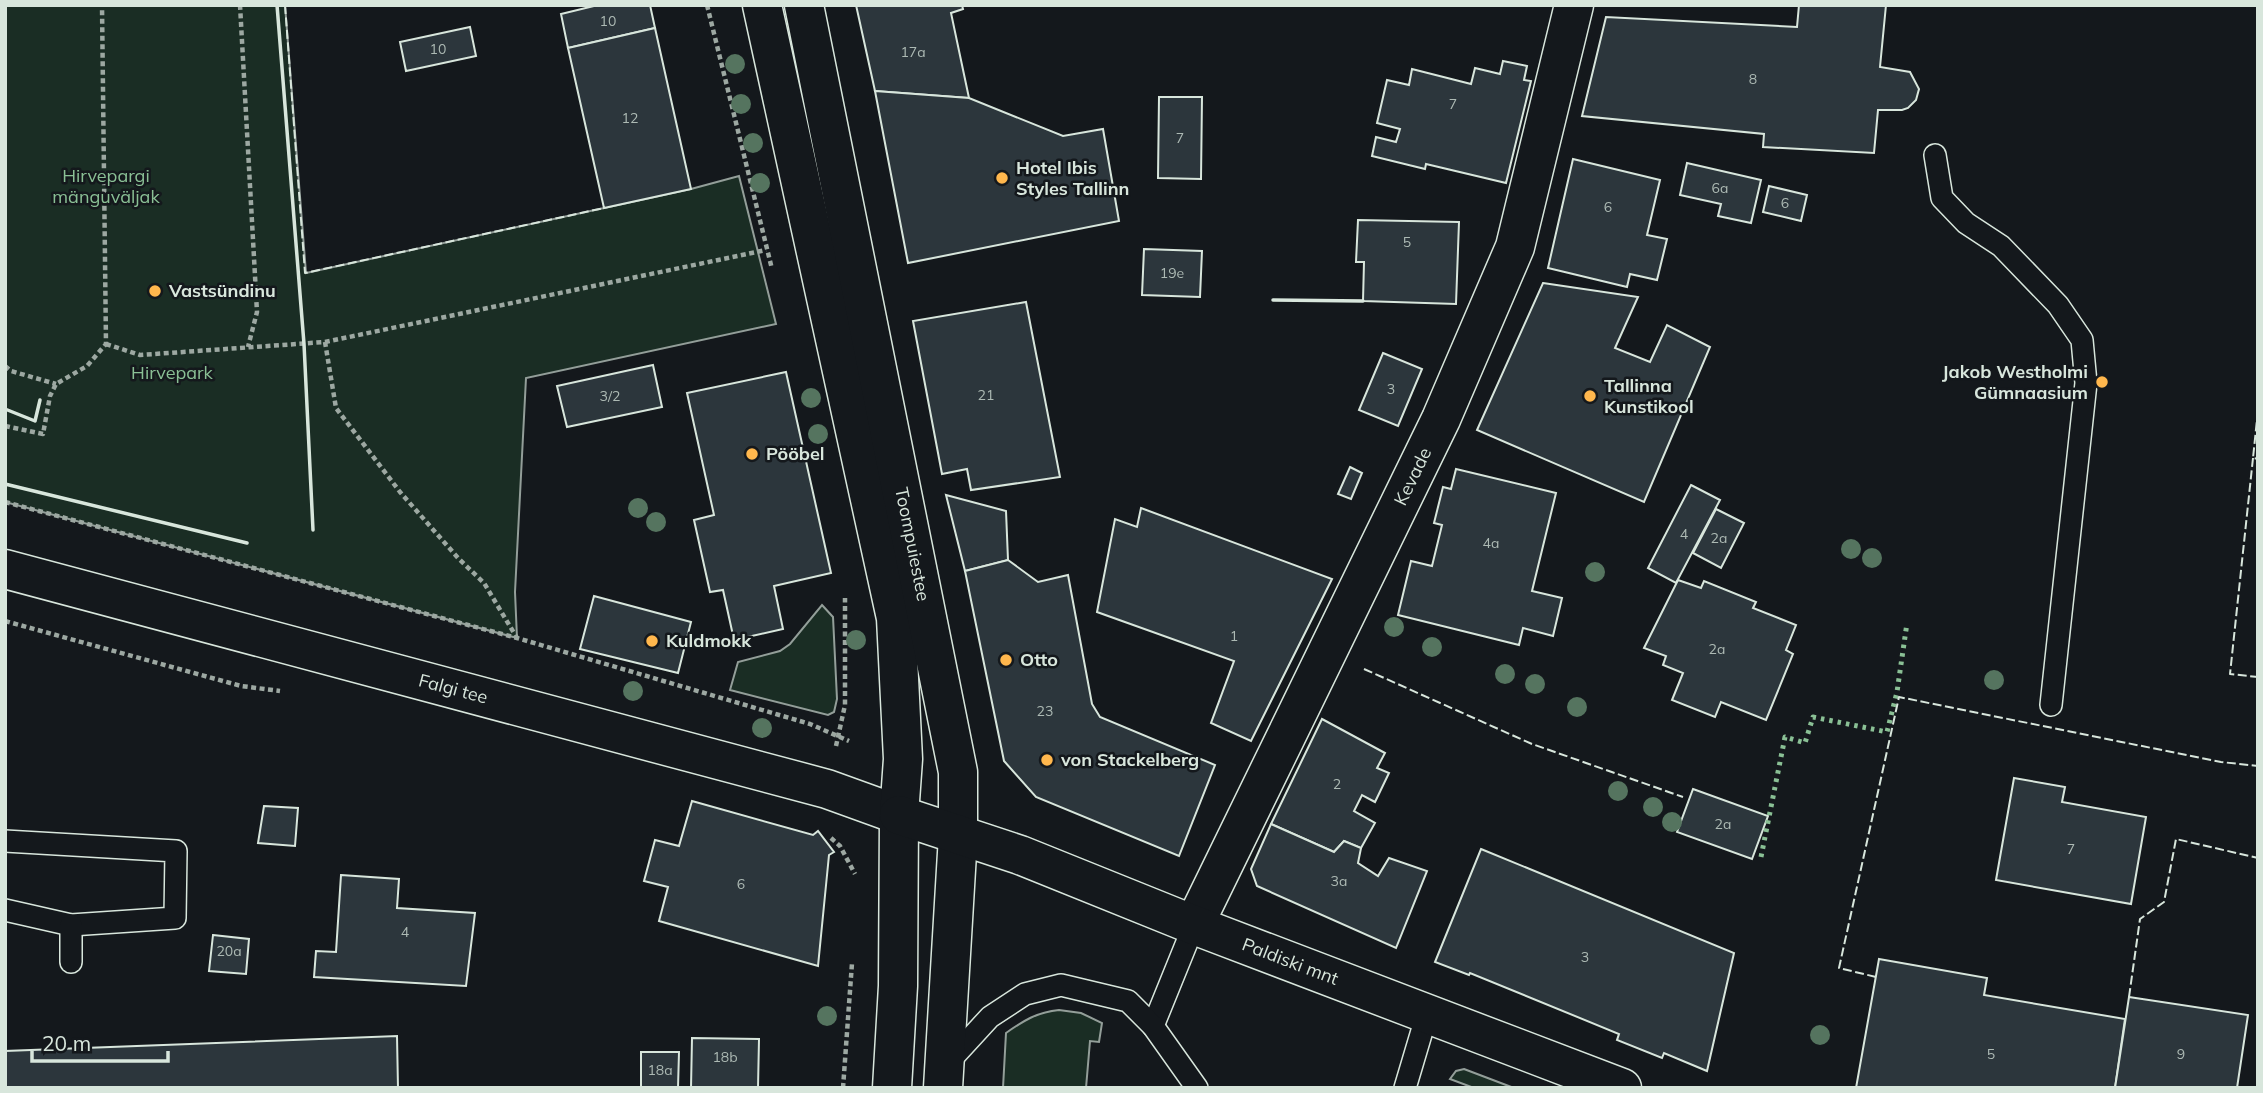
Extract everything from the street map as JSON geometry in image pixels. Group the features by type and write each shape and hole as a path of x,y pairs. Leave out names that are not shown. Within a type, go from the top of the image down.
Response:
{"main road":[{"name":"Toompuiestee","path":"762,5 896,618 903,759 898,986 892,1088"},
{"name":"Toompuiestee","path":"804,5 958,772 958,836 943,1078"},
{"name":"Kevade","path":"1194,925 1441,419 1515,247 1574,5"},
{"name":"Falgi tee","path":"5,569 827,789 958,836"},
{"name":"Paldiski mnt","path":"958,836 1020,855 1194,925 1622,1088"}],"lane":[{"path":"1935,155 1942,198 1966,223 2001,246 2058,305 2082,341 2086,383 2050,705"},
{"path":"5,841 176,851 175,918 71,925 5,910"},
{"path":"71,925 71,962"},
{"path":"1153,1026 1194,925"},
{"path":"943,1078 990,1017 1025,994 1061,985 1128,1001 1153,1026 1197,1088"},
{"path":"1405,1088 1427,1014"}],"path":[{"path":"5,426 43,434 50,396 56,384 87,366 106,344 102,5"},
{"path":"240,5 257,312 248,347"},
{"path":"707,5 766,250 775,276"},
{"path":"106,344 140,355 325,342 766,250"},
{"path":"325,342 336,408 400,492 484,583 517,638"},
{"path":"5,366 11,371 56,384"},
{"path":"5,502 517,638 810,724 849,741"},
{"path":"845,592 845,705 827,789 815,824 839,846 855,874 855,886"},
{"path":"843,1088 852,958"}],"green space":[{"name":"Hirvepark","path":"5,5 285,5 306,273 691,189 739,176 776,324 526,378 515,592 517,638 5,502"},
{"path":"822,605 833,617 837,699 834,712 828,715 730,690 738,662 780,651 790,644"},
{"path":"1059,1010 1081,1013 1102,1023 1099,1042 1090,1041 1086,1088 1003,1088 1006,1033 1031,1018"},
{"path":"1464,1069 1514,1088 1474,1088 1450,1079 1456,1071"}],"building":[{"path":"598,5 650,5 655,28 568,48 561,14"},
{"path":"856,5 962,5 963,9 951,13 969,98 875,91"},
{"path":"1799,5 1886,5 1880,67 1910,72 1919,89 1916,100 1908,108 1878,110 1874,153 1763,147 1764,134 1582,116 1606,17 1797,27"},
{"path":"470,27 476,56 406,71 400,42"},
{"path":"655,28 691,189 604,208 568,48"},
{"path":"1503,61 1527,66 1524,80 1531,81 1506,183 1426,164 1425,169 1372,156 1376,137 1396,142 1400,129 1377,123 1387,80 1409,85 1412,69 1471,84 1475,68 1500,74"},
{"name":"Hotel Ibis Styles Tallinn","path":"875,91 969,98 1063,136 1103,129 1119,221 908,263"},
{"path":"1159,97 1202,97 1201,179 1158,178"},
{"path":"1573,159 1660,180 1647,235 1667,239 1657,280 1630,274 1627,287 1548,268"},
{"path":"1687,163 1761,180 1751,223 1718,216 1721,204 1680,195"},
{"path":"1769,186 1807,195 1801,221 1763,212"},
{"path":"1358,220 1459,222 1456,304 1363,301 1364,262 1356,262"},
{"path":"1144,249 1202,251 1200,297 1142,295"},
{"name":"Tallinna Kunstikool","path":"1543,283 1638,297 1615,348 1650,362 1667,325 1710,347 1644,502 1477,430"},
{"path":"1026,302 1060,477 971,490 967,469 942,474 913,321"},
{"path":"1383,353 1422,369 1398,426 1359,410"},
{"path":"653,365 662,407 567,427 557,386"},
{"name":"Pööbel","path":"786,372 831,573 774,586 783,629 734,640 723,590 710,592 694,520 714,515 687,393"},
{"path":"1350,467 1362,473 1351,499 1338,494"},
{"path":"1456,469 1556,493 1532,591 1562,598 1553,636 1523,628 1519,645 1398,615 1411,561 1432,566 1442,525 1434,523 1443,487 1451,489"},
{"path":"1691,485 1720,500 1676,583 1648,568"},
{"path":"946,495 1006,511 1008,560 965,571"},
{"path":"1141,508 1332,579 1251,741 1211,723 1234,661 1097,612 1115,519 1137,527"},
{"path":"1716,509 1744,523 1721,568 1693,553"},
{"path":"1008,560 1038,582 1068,575 1092,704 1100,717 1215,765 1179,856 1036,797 1004,761 965,571"},
{"path":"1678,580 1701,588 1704,581 1756,602 1753,608 1796,625 1786,650 1793,654 1766,720 1721,702 1715,717 1672,700 1683,673 1663,665 1666,656 1644,648"},
{"path":"594,596 691,622 678,673 580,649"},
{"path":"1322,719 1385,753 1377,768 1389,773 1375,802 1362,795 1354,811 1375,823 1361,848 1344,841 1334,852 1271,824"},
{"path":"2014,778 2065,787 2062,802 2146,817 2131,904 1996,880"},
{"path":"1693,789 1768,816 1752,859 1677,832"},
{"path":"692,801 813,835 818,831 834,852 829,855 818,966 659,921 668,887 644,881 655,840 679,846"},
{"path":"264,806 298,808 295,846 258,843"},
{"path":"1271,824 1334,852 1344,841 1361,848 1358,863 1378,876 1389,858 1427,871 1396,948 1257,886 1251,869"},
{"path":"1481,849 1734,953 1707,1071 1664,1053 1662,1058 1617,1040 1619,1034 1470,973 1469,975 1435,962"},
{"path":"341,875 399,879 397,908 475,913 466,986 314,977 316,951 336,952"},
{"path":"213,935 249,939 246,974 209,971"},
{"path":"1879,959 1987,978 1984,995 2125,1019 2115,1088 1856,1088"},
{"path":"2129,997 2248,1015 2237,1088 2115,1088"},
{"path":"397,1036 398,1088 5,1088 5,1051"},
{"path":"692,1038 759,1039 758,1088 691,1088"},
{"path":"641,1052 679,1052 678,1088 641,1088"}],"hedge":[{"path":"1761,857 1785,737 1805,743 1813,717 1887,732 1897,692 1907,623"}],"fence":[{"path":"285,5 305,273 604,208"},
{"path":"2258,410 2253,458 2258,459"},
{"path":"2253,458 2230,674 2258,677"},
{"path":"1364,669 1532,744 1683,797"},
{"path":"1876,977 1839,968 1899,697 2221,762 2258,766"},
{"path":"2129,997 2140,919 2164,902 2176,839 2258,858"}],"wall":[{"path":"277,5 304,344 313,530"},
{"path":"1273,300 1363,301"},
{"path":"5,409 35,421 40,400"},
{"path":"5,484 247,543"}],"place":[{"name":"Hotel Ibis Styles Tallinn","path":"1002,178"},
{"name":"Vastsündinu","path":"155,291"},
{"name":"Jakob Westholmi Gümnaasium","path":"2102,382"},
{"name":"Tallinna Kunstikool","path":"1590,396"},
{"name":"Pööbel","path":"752,454"},
{"name":"Kuldmokk","path":"652,641"},
{"name":"Otto","path":"1006,660"},
{"name":"von Stackelberg","path":"1047,760"}],"park label":[{"name":"Hirvepargi mänguväljak","path":"106,186"}]}
